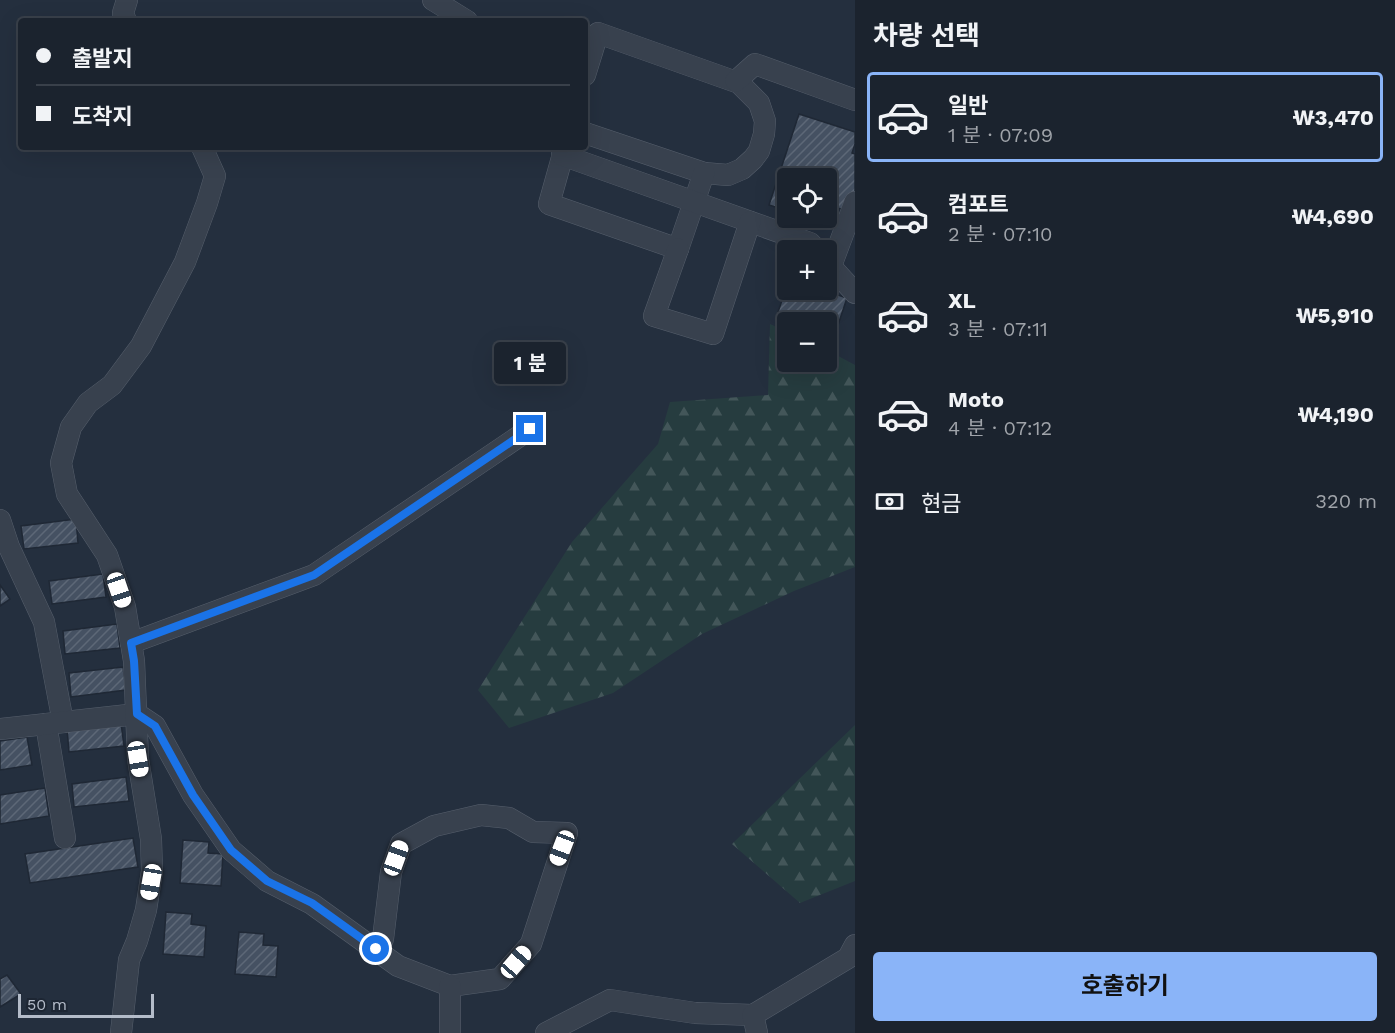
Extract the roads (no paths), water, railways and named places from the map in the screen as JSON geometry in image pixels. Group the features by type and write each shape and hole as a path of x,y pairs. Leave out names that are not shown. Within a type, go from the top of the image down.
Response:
{"street":[{"path":"125,18 123,13 126,0"},
{"path":"433,0 462,18"},
{"path":"588,63 598,33 736,81 746,87 759,103 765,121 762,143 753,159 737,172 728,175 704,173 588,134"},
{"path":"736,81 755,64 855,100"},
{"path":"121,1033 129,960 146,910 152,871 151,839 138,759 134,661 125,607 107,555 68,494 61,463 71,427 88,403 112,385 141,346 185,262 215,176 203,150"},
{"path":"678,249 549,204 563,151 694,202 801,240"},
{"path":"704,173 654,316 713,334 750,222"},
{"path":"835,240 855,202"},
{"path":"837,273 855,293"},
{"path":"131,643 314,575 530,429"},
{"path":"0,520 9,547 44,622 64,838"},
{"path":"0,729 137,714 155,726 193,795 231,850 267,881 312,903 398,966 450,986 500,979 531,944 567,833 533,832 509,818 481,815 434,826 401,844 391,872 383,939 376,949"},
{"path":"546,1033 610,1000 755,1024 848,958 855,945"},
{"path":"450,986 450,1033"}]}
